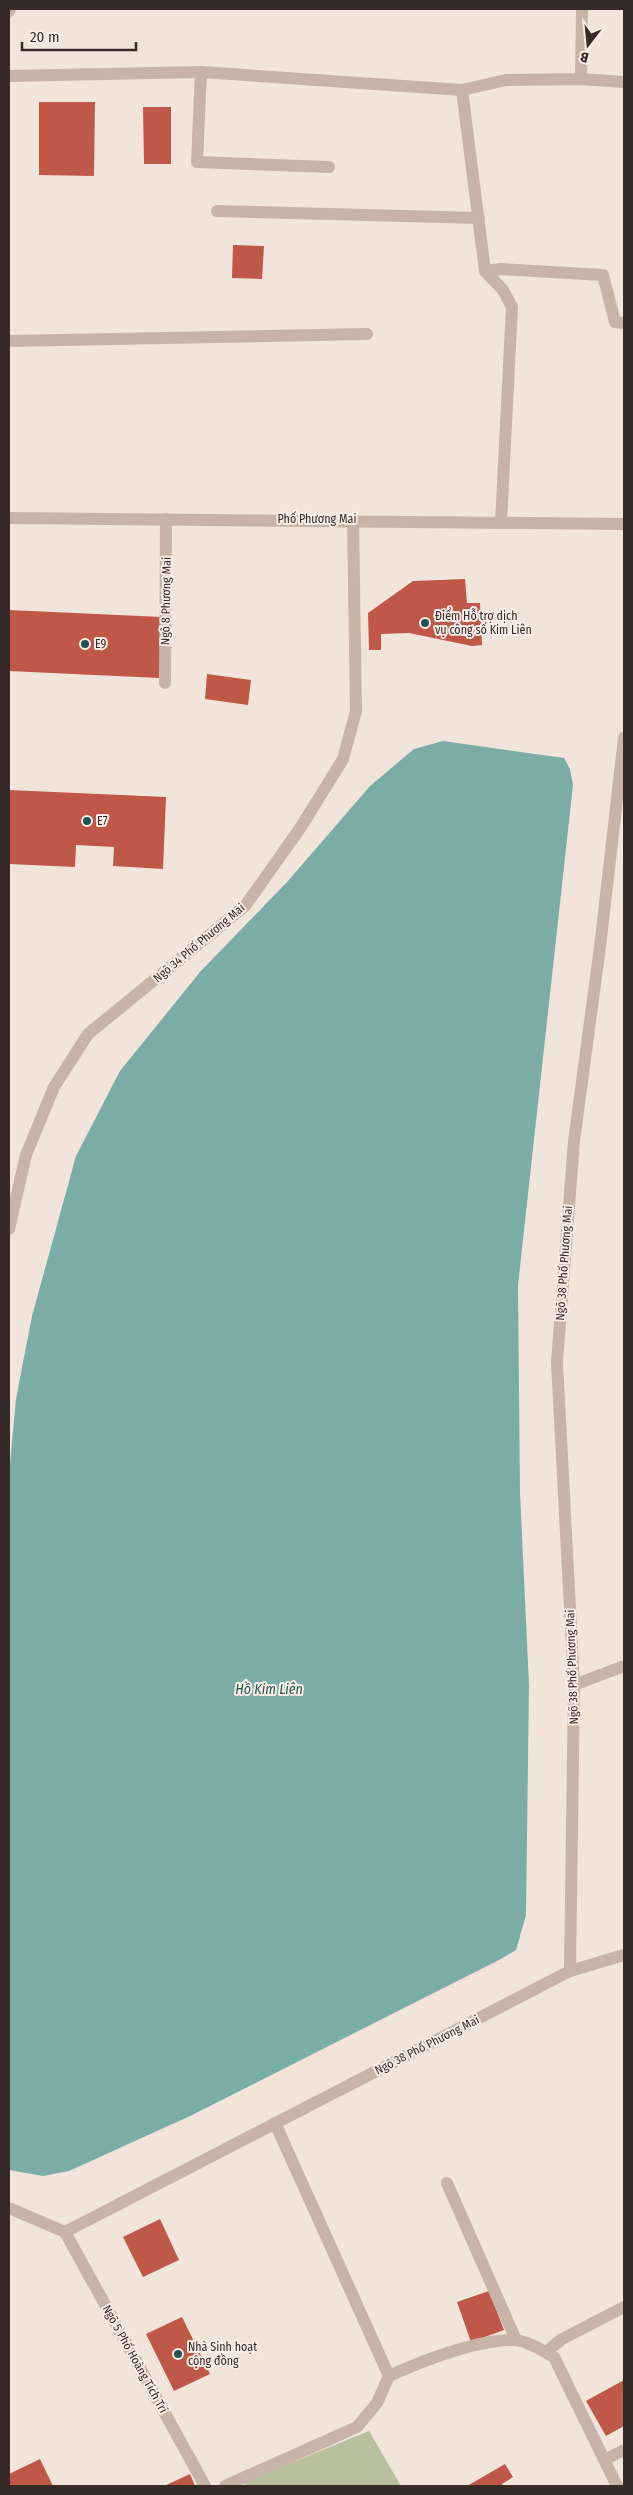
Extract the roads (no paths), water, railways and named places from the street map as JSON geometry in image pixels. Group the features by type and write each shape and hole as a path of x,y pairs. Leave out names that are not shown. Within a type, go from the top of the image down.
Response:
{"street":[{"path":"581,79 582,9"},
{"path":"9,76 201,72 462,90 506,80 581,79 624,82"},
{"path":"201,72 197,162 329,167"},
{"path":"462,90 485,271 503,290 512,307 501,522"},
{"path":"217,211 478,218"},
{"path":"485,271 501,270 604,275 615,322 624,323"},
{"path":"9,341 368,334"},
{"name":"Phố Phương Mai","path":"9,518 624,524"},
{"name":"Ngõ 8 Phương Mai","path":"165,683 166,519"},
{"name":"Ngõ 34 Phố Phương Mai","path":"9,1229 26,1155 54,1087 88,1034 245,906 301,827 343,758 356,711 353,520"},
{"name":"Ngõ 38 Phố Phương Mai","path":"65,2232 570,1971 574,1685 557,1362 574,1141 600,947 624,738"},
{"path":"574,1685 624,1666"},
{"path":"570,1971 624,1954"},
{"path":"275,2123 389,2376"},
{"path":"447,2183 516,2340"},
{"path":"9,2208 65,2232"},
{"name":"Ngõ 5 Phố Hoàng Tích Trí","path":"65,2232 205,2486"},
{"path":"546,2352 562,2339 624,2307"},
{"path":"225,2486 358,2427 377,2403 389,2376 428,2358 482,2345 516,2340 554,2357 617,2486"},
{"path":"604,2460 624,2450"}],"water":[{"name":"Hồ Kim Liên","path":"443,741 564,758 570,769 573,785 518,1285 520,1493 529,1685 526,1915 516,1950 190,2116 69,2171 43,2176 9,2170 9,1475 16,1399 32,1316 76,1156 120,1071 200,972 288,881 370,786 414,749"}],"place":[{"name":"Điểm Hỗ trợ dịch vụ công số Kim Liên","path":"425,623"},
{"name":"E9","path":"85,644"},
{"name":"E7","path":"87,821"},
{"name":"Nhà Sinh hoạt cộng đồng","path":"178,2354"}]}
